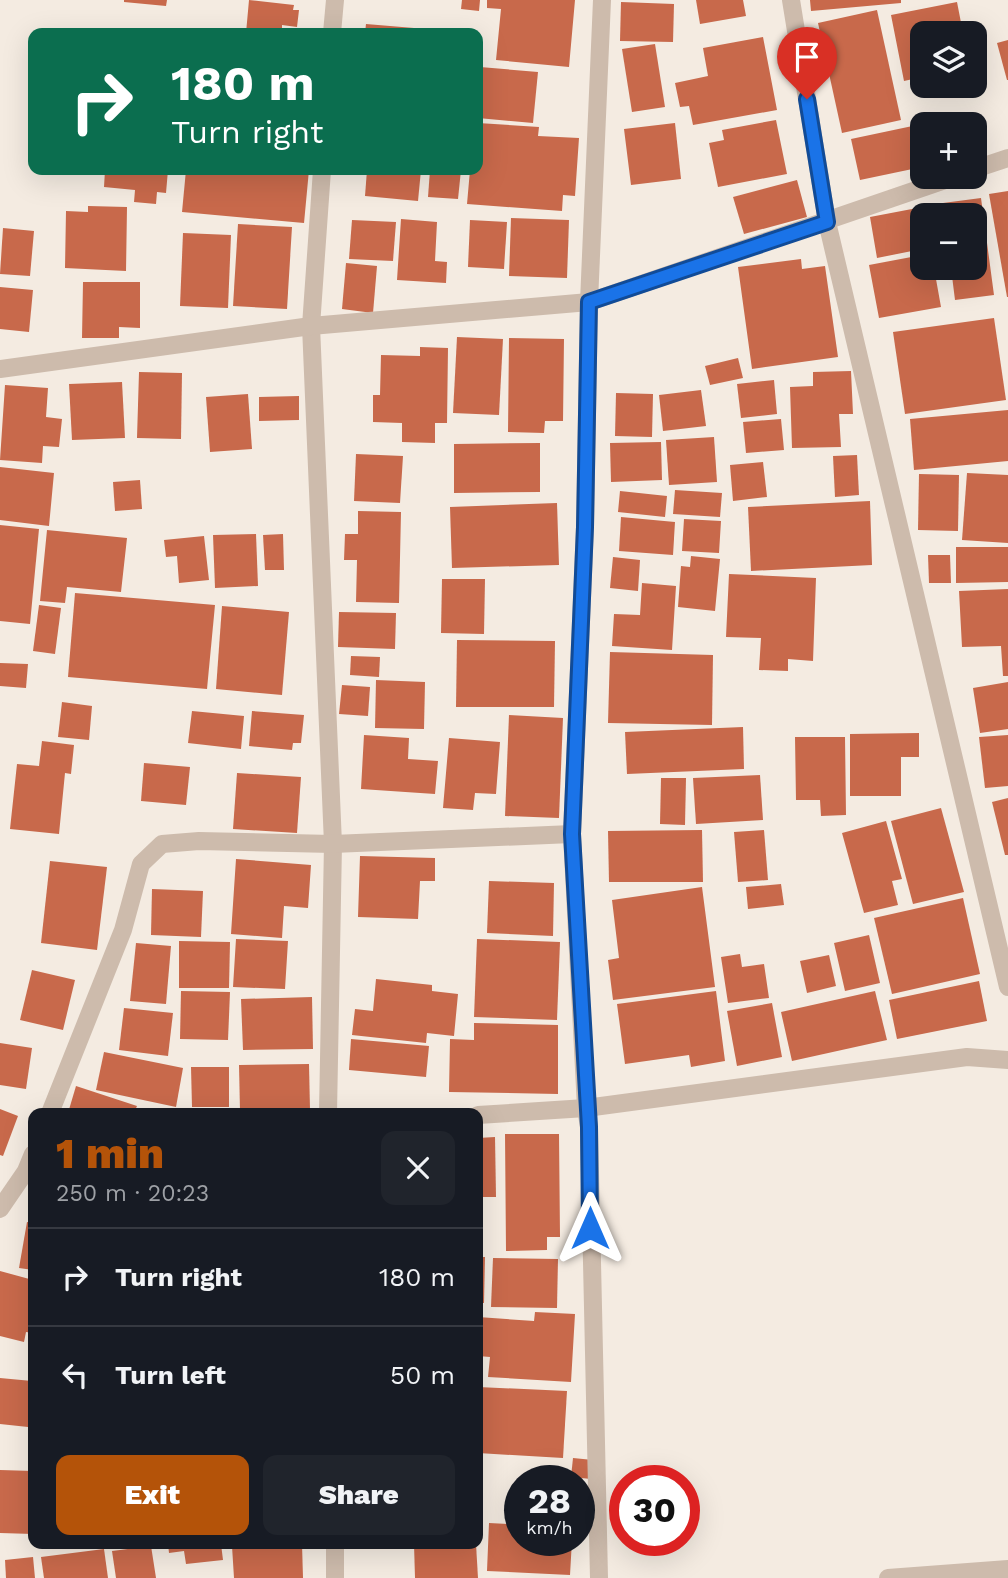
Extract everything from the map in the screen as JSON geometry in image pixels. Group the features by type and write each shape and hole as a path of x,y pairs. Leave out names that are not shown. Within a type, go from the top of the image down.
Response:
{"street":[{"path":"332,28 335,0"},
{"path":"599,1578 589,1127 572,834 585,527 589,302 602,0"},
{"path":"791,0 827,222 1008,986"},
{"path":"987,165 1008,158"},
{"path":"322,175 311,326 333,844 328,1108"},
{"path":"0,369 311,326 589,302 920,189"},
{"path":"52,1108 118,943 141,864 162,844 199,841 333,844 572,834"},
{"path":"483,1115 586,1108 967,1057 1008,1060"},
{"path":"0,1209 28,1166"},
{"path":"335,1549 335,1578"},
{"path":"888,1578 1008,1569"}],"building":[{"path":"124,0 167,0 166,6"},
{"path":"249,0 294,5 293,10 299,10 297,27 282,25 282,28 246,28"},
{"path":"462,0 480,0 479,11 461,9"},
{"path":"487,0 575,0 569,67 496,60 501,9 487,8"},
{"path":"696,0 743,0 746,16 700,24"},
{"path":"810,0 901,0 901,3 811,11"},
{"path":"621,2 674,4 673,42 620,41"},
{"path":"957,2 961,21 910,21 910,80 904,81 891,15"},
{"path":"877,10 901,120 842,133 818,23"},
{"path":"366,24 414,28 366,28"},
{"path":"763,37 777,110 693,125 689,106 680,107 675,83 708,76 703,48"},
{"path":"1008,40 1008,80 1007,80 997,43"},
{"path":"655,44 665,107 632,112 622,49"},
{"path":"483,67 538,72 533,123 483,118"},
{"path":"776,120 787,174 718,187 709,143 724,140 722,130"},
{"path":"483,123 539,127 538,136 579,138 575,196 563,195 562,211 467,204 470,175 483,175"},
{"path":"675,123 681,179 631,185 624,129"},
{"path":"910,127 910,170 860,180 851,139"},
{"path":"105,175 168,175 166,193 157,192 156,204 134,202 135,190 104,187"},
{"path":"186,175 309,175 304,223 182,212"},
{"path":"367,175 421,175 418,201 365,196"},
{"path":"430,175 460,175 458,199 428,197"},
{"path":"797,180 807,217 744,234 733,197"},
{"path":"1008,191 1008,297 1007,297 989,194"},
{"path":"981,198 982,203 943,203"},
{"path":"88,206 127,207 126,271 65,268 66,211 88,212"},
{"path":"910,209 910,251 877,258 870,217"},
{"path":"511,218 569,220 567,278 509,276"},
{"path":"401,219 437,222 435,261 447,262 446,283 397,280"},
{"path":"352,220 396,222 393,261 349,259"},
{"path":"470,220 507,222 504,269 468,267"},
{"path":"238,224 292,227 287,309 233,306"},
{"path":"3,228 34,231 30,276 0,274"},
{"path":"183,233 231,235 228,308 180,306"},
{"path":"987,243 994,295 955,300 952,280 987,280"},
{"path":"910,257 910,280 936,280 941,307 879,318 869,265"},
{"path":"801,259 802,269 825,266 838,357 752,369 738,267"},
{"path":"346,263 377,266 373,313 342,309"},
{"path":"83,282 140,282 140,328 119,327 119,338 82,338"},
{"path":"0,287 33,290 29,332 0,329"},
{"path":"994,318 1006,400 905,414 893,332"},
{"path":"457,337 503,339 499,415 453,413"},
{"path":"509,338 564,339 563,421 545,421 544,433 508,432"},
{"path":"420,347 448,348 447,423 435,423 435,443 402,442 402,423 373,422 373,395 380,395 381,355 420,356"},
{"path":"738,358 743,378 710,385 705,366"},
{"path":"851,371 853,414 839,414 841,447 792,448 790,387 813,386 813,372"},
{"path":"139,372 182,373 181,439 137,438"},
{"path":"774,380 777,414 741,418 737,384"},
{"path":"122,382 125,438 72,440 69,384"},
{"path":"5,385 48,388 46,417 62,419 59,447 43,446 42,463 0,460"},
{"path":"701,390 706,426 663,431 659,395"},
{"path":"616,393 653,394 652,437 615,436"},
{"path":"248,394 252,449 210,452 206,397"},
{"path":"299,396 299,420 259,421 259,397"},
{"path":"1008,410 1008,461 914,470 910,419"},
{"path":"781,419 784,450 746,453 743,422"},
{"path":"714,437 717,482 669,485 666,440"},
{"path":"661,442 662,480 611,482 610,443"},
{"path":"540,443 540,492 454,493 454,444"},
{"path":"356,454 403,456 400,503 354,501"},
{"path":"857,455 859,495 835,497 833,456"},
{"path":"763,462 767,497 733,501 730,465"},
{"path":"0,467 54,473 49,526 0,520"},
{"path":"967,473 1008,475 1008,543 962,540"},
{"path":"919,474 959,475 958,531 918,530"},
{"path":"140,480 142,509 115,511 113,482"},
{"path":"675,490 722,493 720,517 673,514"},
{"path":"620,491 667,496 665,517 618,512"},
{"path":"870,501 872,565 751,571 748,507"},
{"path":"557,503 559,565 452,568 450,507"},
{"path":"358,511 401,512 399,603 356,602 357,560 344,560 345,534 358,534"},
{"path":"621,517 675,522 673,555 619,551"},
{"path":"684,519 721,521 719,553 682,551"},
{"path":"0,525 39,529 30,624 0,621"},
{"path":"47,530 127,538 121,592 67,587 65,603 40,601"},
{"path":"256,534 258,586 215,588 213,535"},
{"path":"283,534 284,570 265,570 263,535"},
{"path":"204,536 209,580 179,583 177,556 166,557 164,540"},
{"path":"956,547 1008,547 1008,582 956,583"},
{"path":"928,555 950,555 951,583 929,583"},
{"path":"691,556 720,559 715,611 678,607 681,566 690,567"},
{"path":"613,557 640,560 638,591 610,588"},
{"path":"729,574 816,578 813,661 788,659 788,671 759,670 761,638 726,637"},
{"path":"442,579 485,579 484,634 441,633"},
{"path":"642,583 676,586 672,650 612,646 614,614 640,615"},
{"path":"1008,589 1008,676 1003,676 1001,646 962,647 959,591"},
{"path":"75,593 215,605 207,689 68,677"},
{"path":"39,605 61,608 55,654 33,651"},
{"path":"222,606 289,612 282,695 216,689"},
{"path":"339,612 396,613 395,649 338,647"},
{"path":"457,640 555,641 554,707 456,707"},
{"path":"610,652 713,655 712,725 608,723"},
{"path":"351,656 380,657 379,677 350,675"},
{"path":"0,663 28,664 26,688 0,686"},
{"path":"376,680 425,682 424,729 375,728"},
{"path":"1008,682 1008,729 980,733 973,688"},
{"path":"342,685 370,687 368,716 339,714"},
{"path":"62,702 92,706 89,740 58,737"},
{"path":"192,711 244,716 241,749 188,743"},
{"path":"252,711 304,715 301,743 293,743 292,750 249,746"},
{"path":"509,715 563,718 559,818 505,816"},
{"path":"743,727 744,769 627,774 625,732"},
{"path":"919,733 919,757 901,757 901,796 850,796 850,734"},
{"path":"364,735 409,738 408,759 438,761 435,794 361,789"},
{"path":"1008,735 1008,786 985,788 979,737"},
{"path":"795,737 845,737 846,815 821,816 820,800 796,800"},
{"path":"449,738 500,742 496,794 475,793 473,810 443,808"},
{"path":"42,741 74,745 71,774 65,773 59,834 10,829 17,764 39,766"},
{"path":"144,763 190,767 186,805 141,801"},
{"path":"237,773 301,777 297,833 233,829"},
{"path":"760,775 763,820 696,824 693,778"},
{"path":"661,778 686,778 685,825 660,824"},
{"path":"1008,798 1008,855 1005,855 992,802"},
{"path":"941,808 964,892 913,904 891,821"},
{"path":"886,821 902,879 892,881 898,905 864,913 842,833"},
{"path":"702,830 703,882 609,882 608,831"},
{"path":"764,830 768,880 738,882 734,832"},
{"path":"360,856 435,858 435,881 420,881 418,919 358,917"},
{"path":"236,859 311,865 308,908 284,906 282,938 231,934"},
{"path":"50,861 107,867 97,950 41,943"},
{"path":"489,881 554,883 553,936 487,933"},
{"path":"781,884 784,905 748,909 746,887"},
{"path":"702,887 715,987 613,1000 608,960 619,958 612,900"},
{"path":"152,889 203,891 201,937 151,935"},
{"path":"963,898 980,974 892,994 874,918"},
{"path":"869,935 880,983 845,991 834,943"},
{"path":"236,939 288,941 285,989 233,987"},
{"path":"477,939 560,942 557,1020 474,1017"},
{"path":"179,941 230,942 229,988 179,988"},
{"path":"136,943 171,946 166,1004 130,1001"},
{"path":"740,954 742,967 764,964 769,998 728,1003 721,957"},
{"path":"829,955 836,986 807,993 800,961"},
{"path":"32,970 75,980 63,1030 20,1020"},
{"path":"376,979 432,985 432,991 458,994 454,1036 427,1033 426,1043 352,1035 355,1009 373,1011"},
{"path":"979,981 987,1021 897,1039 889,1000"},
{"path":"181,991 230,992 228,1040 180,1039"},
{"path":"716,991 725,1061 691,1067 689,1055 625,1064 617,1004"},
{"path":"875,991 887,1040 792,1061 781,1012"},
{"path":"312,997 313,1049 243,1050 241,999"},
{"path":"772,1003 782,1057 737,1066 727,1011"},
{"path":"124,1008 173,1013 168,1056 119,1050"},
{"path":"474,1023 558,1025 558,1094 449,1092 450,1039 474,1040"},
{"path":"351,1039 429,1046 426,1077 349,1070"},
{"path":"0,1043 32,1048 26,1089 0,1085"},
{"path":"104,1052 183,1068 176,1107 96,1090"},
{"path":"309,1064 310,1108 240,1108 239,1065"},
{"path":"191,1067 229,1067 229,1107 192,1107"},
{"path":"76,1086 137,1106 136,1108 69,1108"},
{"path":"0,1109 18,1116 3,1156 0,1155"},
{"path":"505,1134 559,1134 560,1237 547,1237 547,1250 506,1251"},
{"path":"495,1137 496,1197 483,1197 483,1138"},
{"path":"27,1222 28,1222 28,1269 19,1268"},
{"path":"483,1257 485,1257 484,1303"},
{"path":"493,1258 558,1259 557,1308 491,1307"},
{"path":"0,1271 28,1279 28,1332 24,1342 0,1336"},
{"path":"535,1312 575,1314 571,1382 488,1377 490,1357 483,1356 483,1317 534,1321"},
{"path":"0,1378 28,1381 28,1427 0,1424"},
{"path":"483,1387 567,1391 563,1458 483,1453"},
{"path":"573,1458 593,1460 592,1465 572,1465"},
{"path":"0,1470 28,1471 28,1534 0,1533"},
{"path":"489,1523 504,1524 504,1556 571,1556 570,1575 487,1571"},
{"path":"104,1549 108,1578 44,1578 41,1557"},
{"path":"151,1549 156,1578 116,1578 112,1551"},
{"path":"169,1549 222,1549 223,1560 186,1564 184,1551 169,1553"},
{"path":"232,1549 302,1549 303,1578 234,1578"},
{"path":"414,1549 476,1549 478,1578 415,1578"},
{"path":"33,1557 35,1578 6,1578 5,1560"}],"route":[{"path":"590,1228 589,1127 572,834 585,527 589,302 827,222 807,99"}]}
